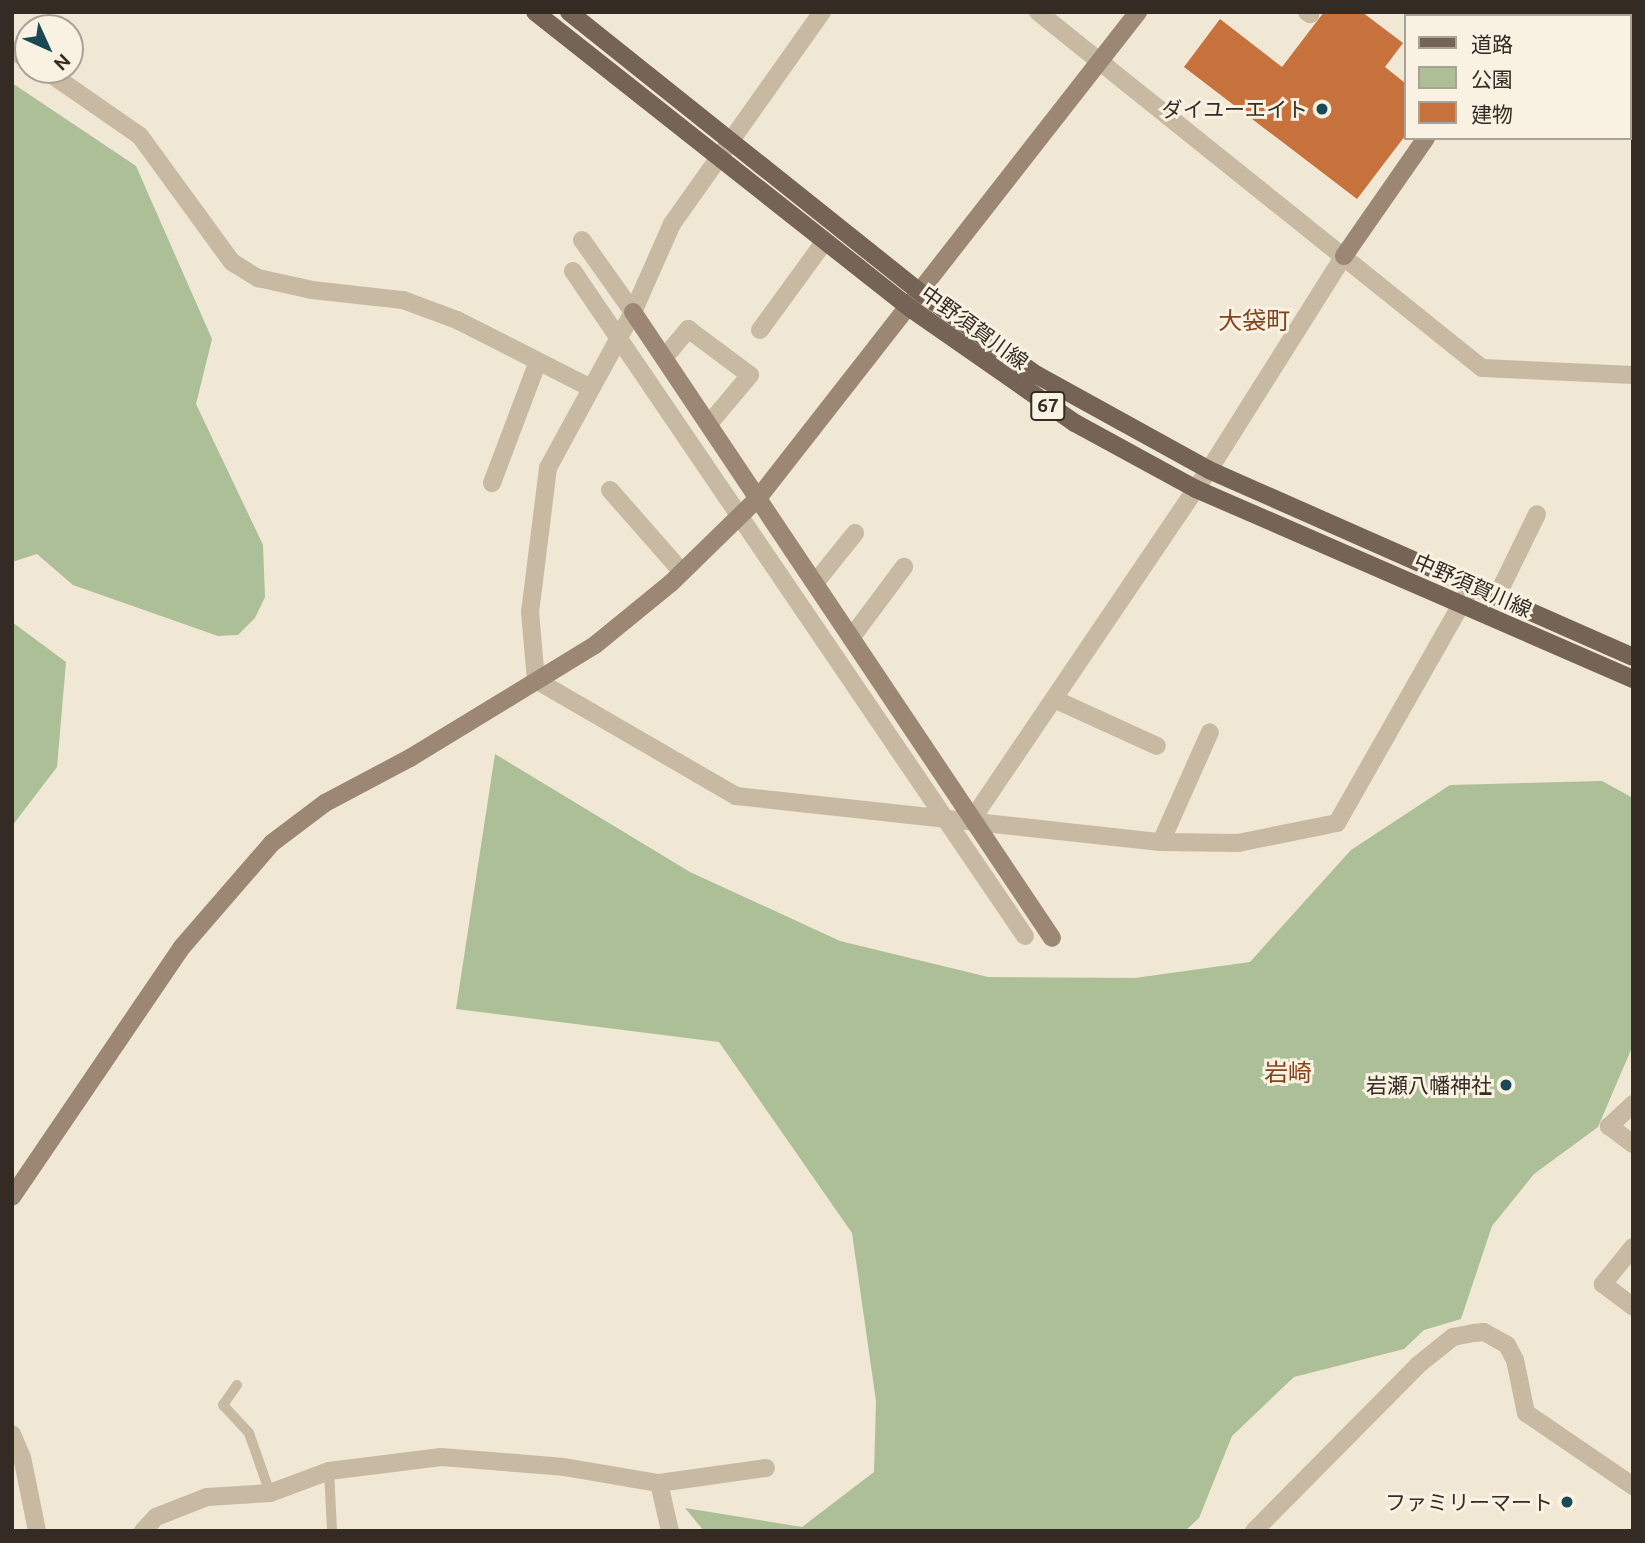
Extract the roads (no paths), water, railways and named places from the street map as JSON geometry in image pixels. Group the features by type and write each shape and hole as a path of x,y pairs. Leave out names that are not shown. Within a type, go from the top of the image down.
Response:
{"main road":[{"name":"中野須賀川線","path":"536,12 910,308 1075,423 1196,489 1633,679"},
{"name":"中野須賀川線","path":"569,12 921,293 1037,375 1209,470 1633,657"}],"street":[{"path":"536,680 530,612 548,468 589,387 633,312 672,224 716,156 822,12"},
{"path":"1038,12 1482,368 1633,375"},
{"path":"12,1197 182,947 272,842 325,803 410,758 595,645 682,572 759,497 910,308 1138,12"},
{"path":"65,84 140,136 233,262 258,278 312,290 403,300 457,320 589,387"},
{"path":"974,818 1209,470 1344,256 1425,140"},
{"path":"582,240 759,497 1052,938"},
{"path":"760,330 825,241"},
{"path":"573,271 1025,936"},
{"path":"664,358 688,329 750,375 709,424"},
{"path":"492,483 538,361"},
{"path":"610,490 682,572"},
{"path":"1497,596 1537,514"},
{"path":"815,583 855,533"},
{"path":"851,638 904,567"},
{"path":"536,680 736,796 974,818 1161,842 1238,843 1337,823 1472,585"},
{"path":"1054,699 1157,746"},
{"path":"1161,842 1210,732"},
{"path":"1633,1104 1609,1126 1633,1144"},
{"path":"1633,1247 1603,1284 1633,1307"},
{"path":"1254,1531 1418,1365 1453,1337 1474,1333 1484,1332 1507,1345 1515,1360 1526,1413 1633,1486"},
{"path":"12,1434 22,1457 37,1531"},
{"path":"143,1531 156,1517 207,1497 270,1493 329,1472 441,1457 565,1467 659,1483 766,1468"},
{"path":"659,1483 670,1531"}],"lane":[{"path":"237,1385 223,1405 249,1433 270,1493"},
{"path":"329,1472 332,1531"}],"place":[{"name":"ダイユーエイト","path":"1322,109"},
{"name":"岩瀬八幡神社","path":"1506,1085"},
{"name":"ファミリーマート","path":"1567,1502"}],"district":[{"name":"大袋町","path":"1254,321"},
{"name":"岩崎","path":"1288,1073"}]}
